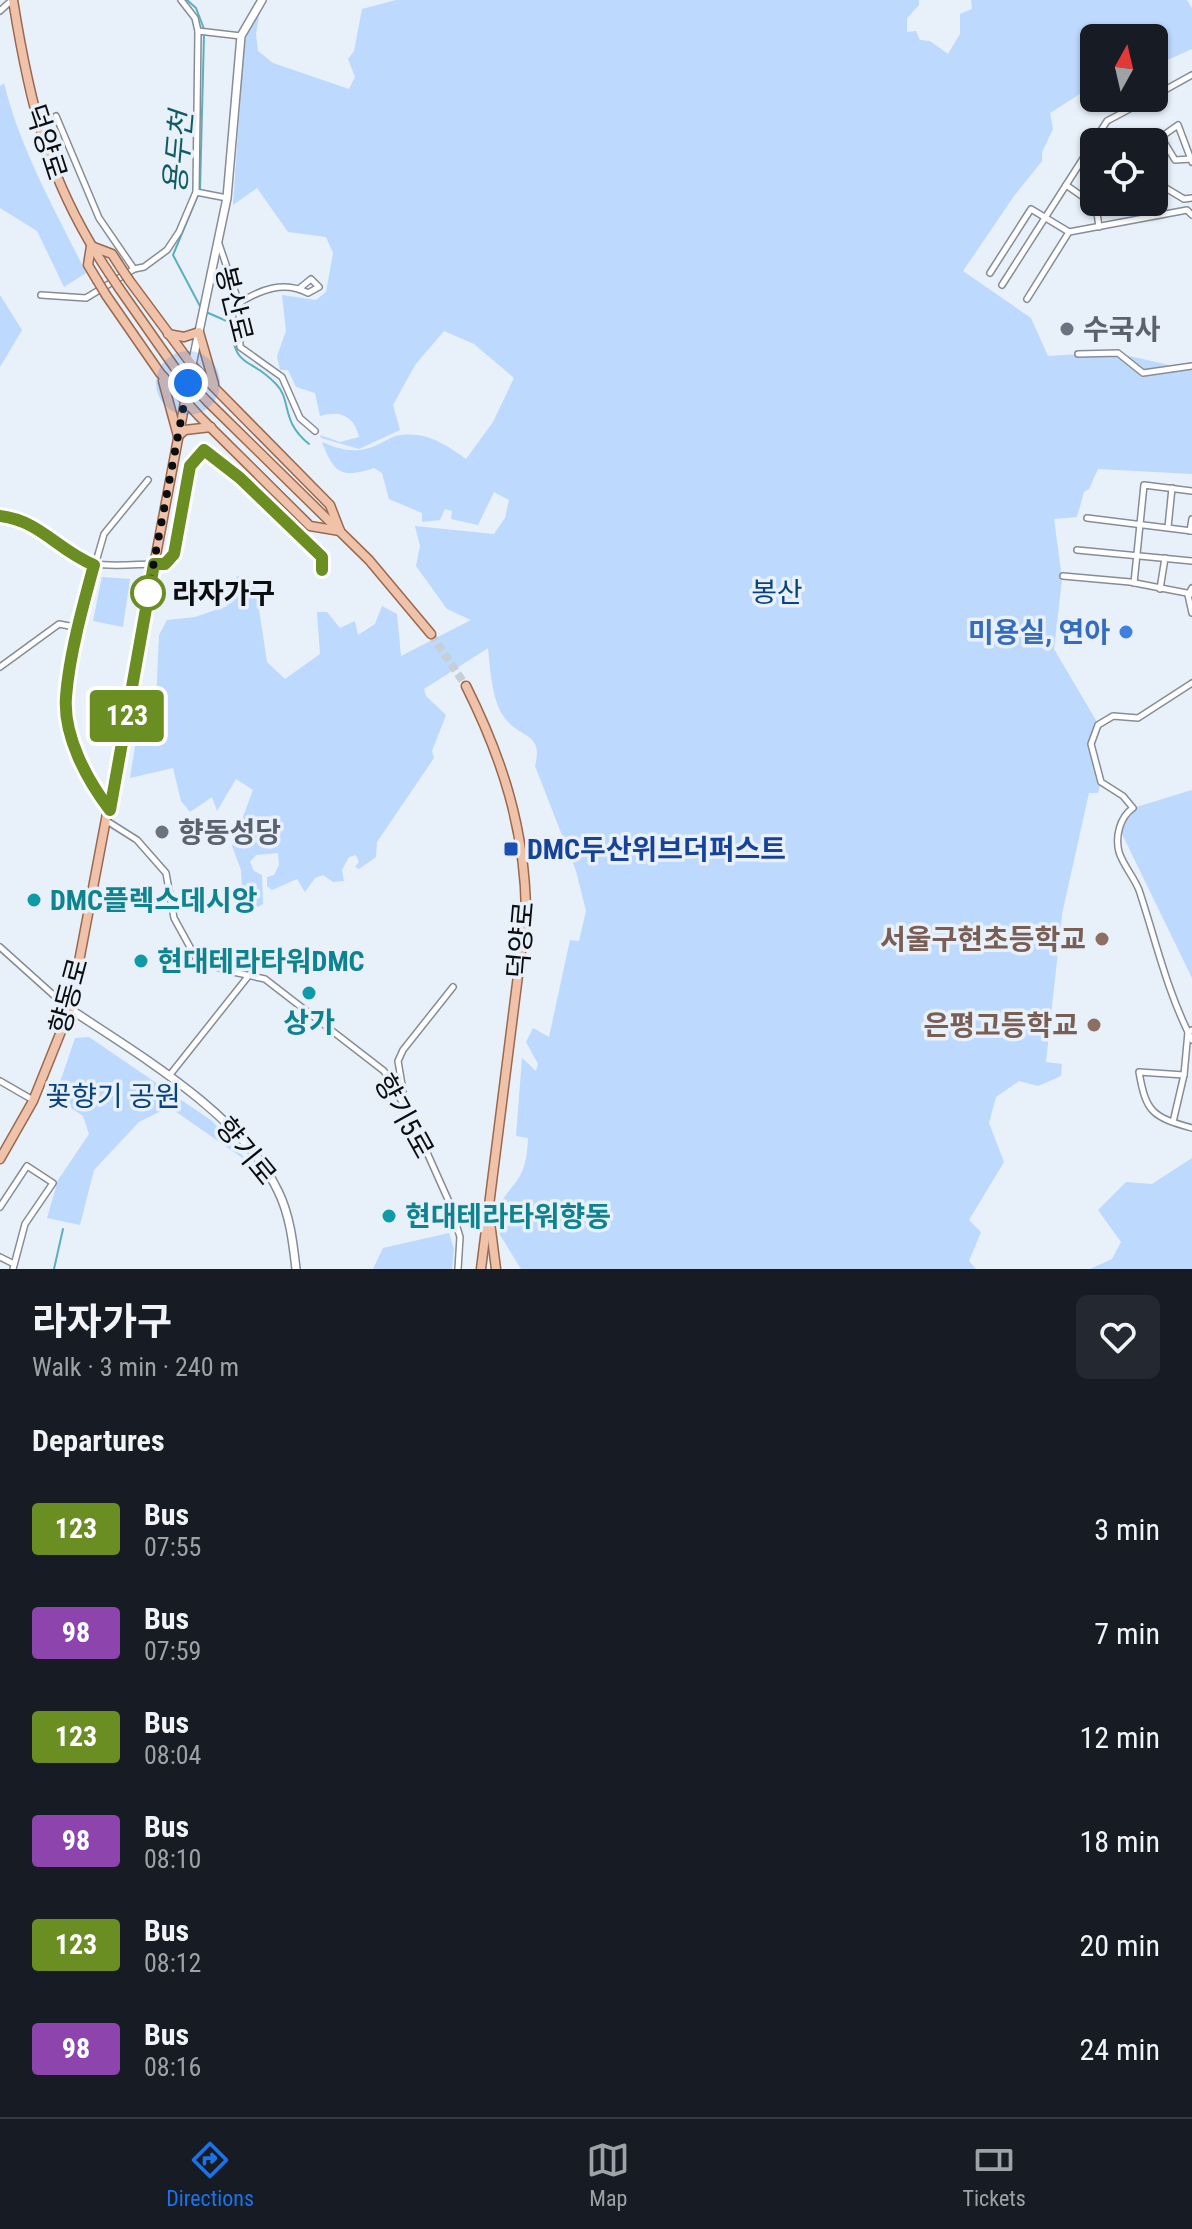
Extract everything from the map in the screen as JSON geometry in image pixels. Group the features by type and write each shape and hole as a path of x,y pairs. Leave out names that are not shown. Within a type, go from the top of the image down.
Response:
{"main road":[{"name":"덕양로","path":"12,0 38,129 91,246 175,368 340,531"},
{"name":"봉산로","path":"107,821 178,436 227,198 241,36 262,0"},
{"path":"340,531 310,526 160,373 88,265 91,246 112,254 192,365 330,505 340,531 369,560 431,634"},
{"path":"168,334 184,337 199,332 209,375 220,394"},
{"path":"160,373 178,436 185,430 211,427"},
{"name":"덕양로","path":"466,686 505,773 519,823 525,869 524,925 481,1269"},
{"name":"향동로","path":"0,1159 33,1101 70,1009 107,821"},
{"name":"향기로","path":"70,1009 169,1076 230,1125 272,1181 287,1213 296,1269"},
{"name":"덕양로","path":"488,1203 496,1269"}],"street":[{"path":"0,11 12,0"},
{"path":"41,295 86,298 134,269 144,267 167,250 196,192 198,31 184,1"},
{"path":"198,31 241,36"},
{"path":"1168,88 1192,75"},
{"path":"1002,285 1107,121 1124,112"},
{"path":"56,116 99,218 134,269"},
{"path":"1178,125 1192,160 1175,160 1161,137 1178,125"},
{"path":"1066,185 1096,206 1099,227"},
{"path":"1168,189 1184,199 1192,198"},
{"path":"196,192 227,198"},
{"path":"990,273 1031,209 1069,232 1187,210 1192,215"},
{"path":"1027,299 1069,232"},
{"name":"봉산로","path":"219,243 239,303 240,347 282,377 291,391 300,418 315,431"},
{"path":"239,303 264,288 300,288"},
{"path":"1078,354 1118,353 1143,373 1192,366"},
{"path":"0,516 35,525 69,555 94,565 165,564 174,554 190,466 204,450 240,478 322,557 322,570"},
{"path":"110,810 93,786 75,748 66,699 94,565 104,534 148,480"},
{"path":"1134,583 1144,485 1192,491"},
{"path":"1168,527 1172,488"},
{"path":"1087,518 1191,531 1192,519"},
{"path":"1077,550 1192,561"},
{"path":"1160,589 1165,558"},
{"path":"1063,576 1191,592 1192,613"},
{"path":"0,667 59,624 80,628"},
{"path":"1192,683 1138,718 1113,716 1098,725 1091,744 1101,782 1123,796 1133,808 1124,814 1119,832 1119,852 1134,876 1151,926 1158,963 1192,1040"},
{"name":"향기5로","path":"107,821 137,840 166,873 174,918 196,958 224,970 250,974 275,986 384,1071 401,1093 450,1204 460,1237 458,1269"},
{"path":"0,947 70,1009"},
{"path":"169,1076 250,974"},
{"path":"401,1093 398,1061 403,1050 453,987"},
{"path":"1173,1122 1190,1031"},
{"path":"1184,1075 1139,1072 1144,1102 1150,1111 1192,1128"},
{"path":"0,1081 33,1101"},
{"path":"0,1207 27,1166 53,1183 25,1224 14,1267 0,1257"}],"green space":[{"name":"봉산","path":"396,0 919,0 919,5 907,18 907,32 916,31 920,40 930,41 948,54 960,34 960,14 972,9 971,0 1187,0 1192,8 1192,49 1168,60 1168,24 1080,24 1080,94 1050,113 1053,129 1042,152 1042,161 963,271 1031,318 1048,356 1111,352 1192,370 1192,474 1098,469 1089,489 1084,492 1077,517 1054,519 1062,579 1054,649 1097,722 1088,746 1100,785 1098,793 1089,793 1062,914 1046,1062 1062,1064 1061,1076 1038,1086 1019,1081 996,1097 989,1123 1004,1162 969,1220 981,1232 969,1261 976,1269 521,1269 500,1235 494,1215 521,1174 527,1154 528,1138 516,1136 522,1058 536,1071 538,1064 526,1042 533,1028 549,1037 570,940 579,941 586,911 576,871 535,766 536,747 533,741 510,724 497,702 488,648 424,689 426,696 446,715 432,751 434,758 377,842 376,857 359,869 355,867 359,862 356,855 349,857 342,870 344,881 333,882 323,875 315,878 305,892 297,879 272,890 267,886 267,877 274,875 279,865 278,853 256,855 250,862 254,871 262,875 263,904 254,909 242,890 241,870 232,846 253,790 236,779 217,811 212,797 190,812 181,801 173,768 130,778 139,720 156,704 159,635 167,620 195,617 227,606 237,576 255,583 267,662 285,679 320,654 317,612 327,612 340,628 355,621 358,635 375,624 382,606 397,614 401,656 471,620 447,609 416,566 420,546 415,526 494,534 505,518 509,500 494,492 478,525 451,519 452,511 445,509 440,520 422,522 422,513 389,499 382,473 374,468 354,473 340,471 322,442 346,450 360,450 396,436 419,435 443,444 466,459 493,422 514,378 474,344 444,331 415,365 393,405 400,430 359,449 321,438 320,435 340,442 359,437 354,424 346,416 320,416 315,393 296,387 288,370 280,370 277,356 286,331 282,295 316,300 326,292 333,253 326,237 288,232 257,188 233,205 244,45 249,24 261,4 256,34 258,51 273,63 349,89 355,77 348,59 354,51 362,9"},
{"path":"4,83 29,157 86,273 64,287 37,231 0,208 0,86"},
{"path":"0,295 22,330 0,367"},
{"path":"102,577 130,579 123,627 93,621"},
{"path":"1192,790 1192,978 1121,832 1133,808"},
{"name":"꽃향기 공원","path":"89,1037 212,1121 247,1161 169,1107 139,1122 94,1170 80,1225 47,1218 58,1180 89,1134 83,1116 55,1097 75,1038"},
{"path":"1192,1158 1192,1269 1090,1269 1112,1259 1121,1242 1098,1210 1126,1182 1152,1184"},
{"path":"449,1233 454,1249 452,1269 373,1269 383,1248"}],"waterway":[{"name":"용두천","path":"187,0 196,8 204,29"},
{"name":"용두천","path":"201,308 173,255 200,190 204,35"},
{"name":"용두천","path":"206,312 229,322 240,356 281,390 294,427 309,444"},
{"path":"54,1269 63,1229"}],"tunnel":[{"path":"431,634 466,686"}],"bus line":[{"name":"123","path":"0,516 35,525 69,555 94,565 66,699 75,748 98,795 110,810 154,564 165,564 174,554 190,466 197,455 204,450 240,478 322,557 322,570"}],"place":[{"name":"수국사","path":"1067,329"},
{"name":"라자가구","path":"148,593"},
{"name":"미용실, 연아","path":"1126,632"},
{"name":"향동성당","path":"162,832"},
{"name":"DMC두산위브더퍼스트","path":"511,849"},
{"name":"DMC플렉스데시앙","path":"34,900"},
{"name":"서울구현초등학교","path":"1102,939"},
{"name":"현대테라타워DMC","path":"141,961"},
{"name":"상가","path":"309,993"},
{"name":"은평고등학교","path":"1094,1025"},
{"name":"현대테라타워향동","path":"389,1216"}],"route":[{"path":"148,593 188,383"}]}
